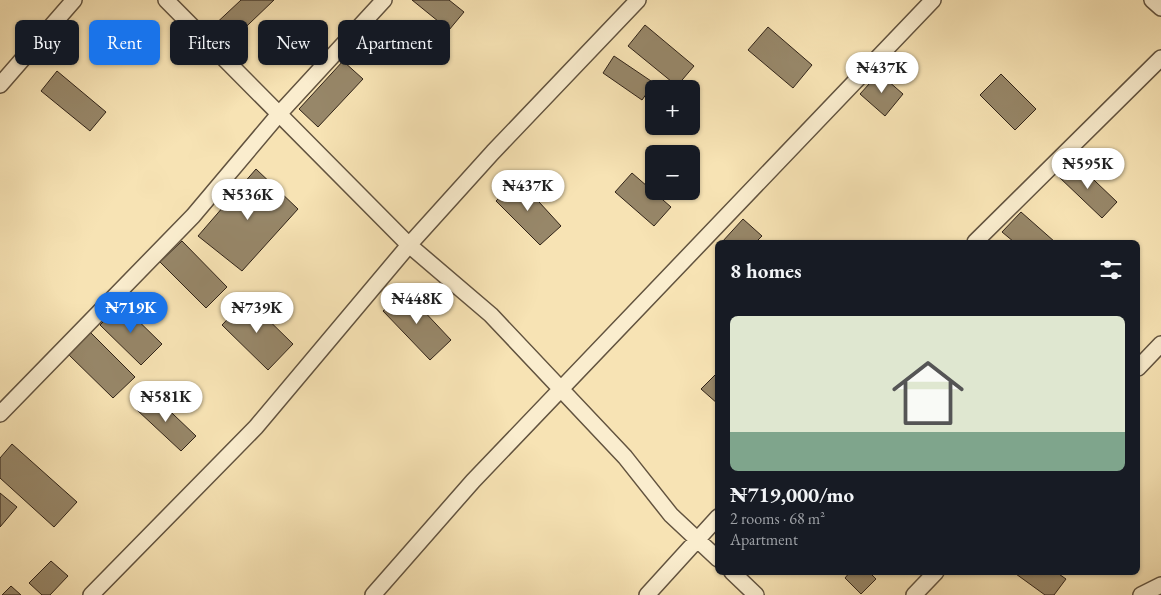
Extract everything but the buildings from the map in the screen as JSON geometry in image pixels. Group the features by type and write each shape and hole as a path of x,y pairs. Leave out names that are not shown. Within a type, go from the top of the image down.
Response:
{"street":[{"path":"0,86 74,0"},
{"path":"166,0 409,246 491,315 626,457 671,515 715,556"},
{"path":"0,414 193,216 279,114 384,0"},
{"path":"91,595 256,427 409,246 493,152 638,0"},
{"path":"373,595 473,481 933,0"},
{"path":"1152,0 1161,8"},
{"path":"977,240 1161,58"},
{"path":"1140,366 1161,344"},
{"path":"647,595 715,520"},
{"path":"735,575 756,595"},
{"path":"914,595 933,575"},
{"path":"1141,595 1161,585"}]}
